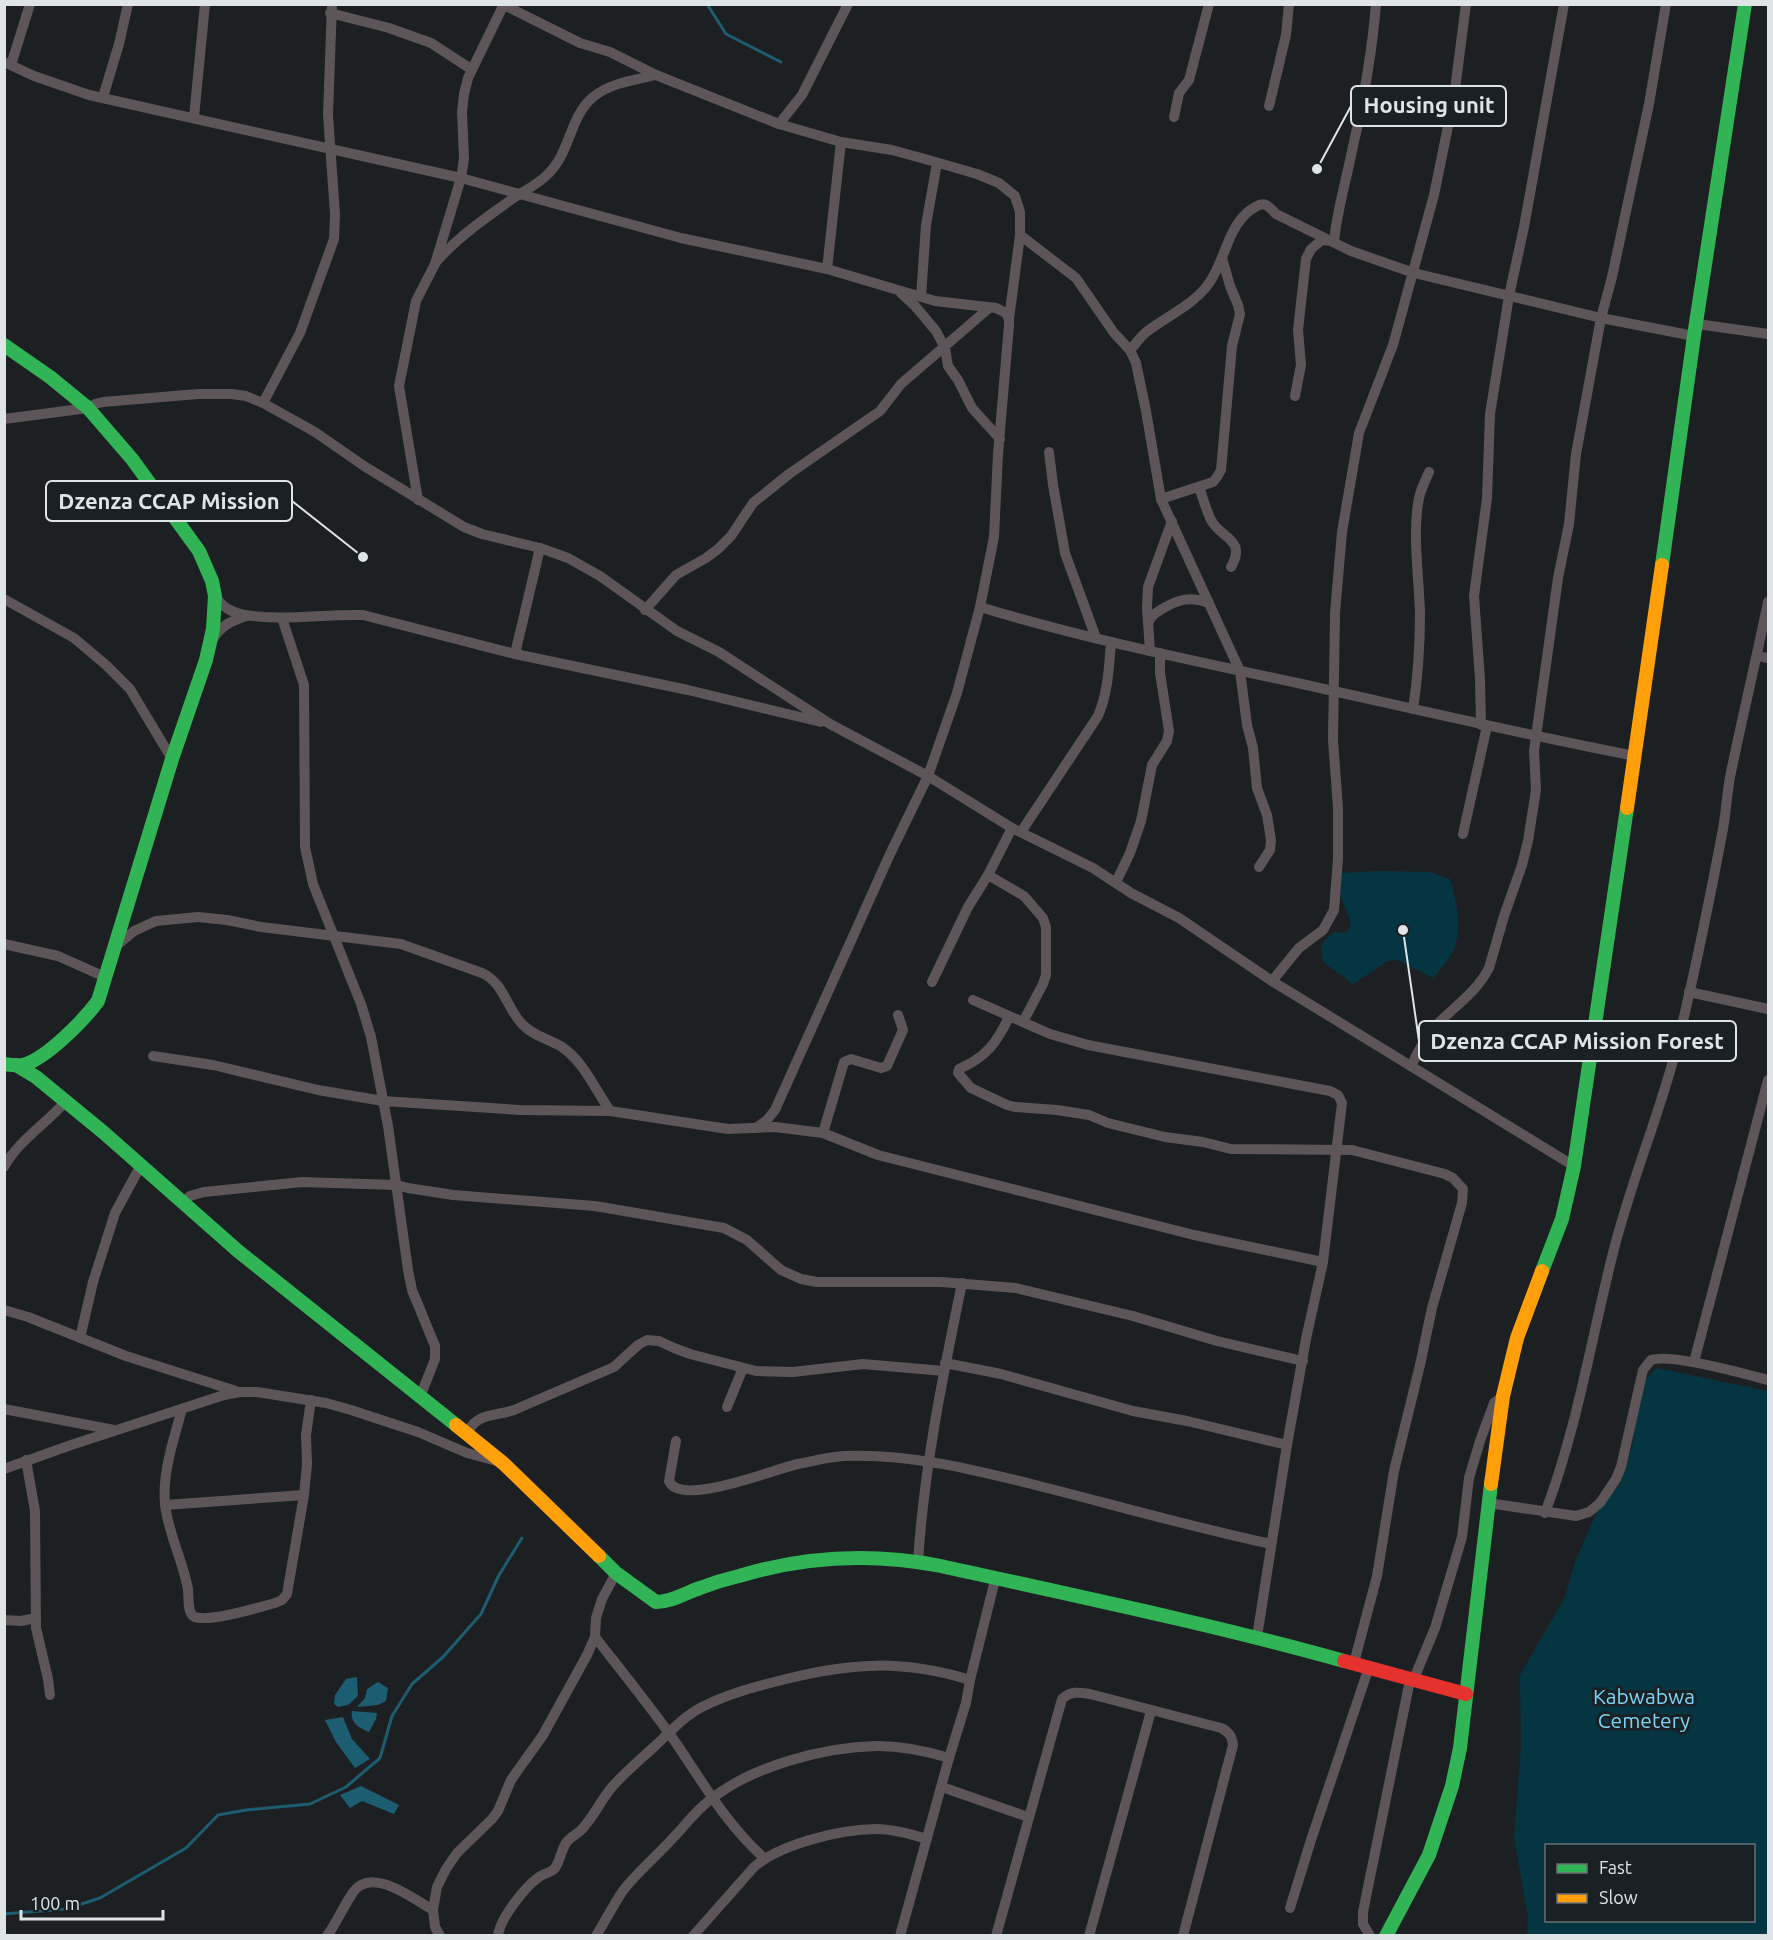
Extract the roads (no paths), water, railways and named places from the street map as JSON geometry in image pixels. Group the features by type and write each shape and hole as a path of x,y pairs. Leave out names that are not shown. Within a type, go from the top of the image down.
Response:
{"street":[{"path":"30,4 8,63 73,90 461,178 681,238 827,269 935,302 1002,310 1009,319"},
{"path":"103,97 128,4"},
{"path":"194,117 205,4"},
{"path":"779,124 802,95 848,4"},
{"path":"1173,117 1179,93 1189,80 1209,4"},
{"path":"1269,106 1286,35 1289,4"},
{"path":"1334,242 1335,222 1366,80 1376,4"},
{"path":"1272,981 1299,948 1323,930 1334,910 1338,859 1333,740 1335,613 1342,532 1355,452 1372,397 1393,345 1434,195 1454,97 1466,4"},
{"path":"1463,834 1484,725 1474,596 1486,498 1490,414 1509,296 1524,227 1564,4"},
{"path":"1411,1066 1426,1037 1477,986 1489,968 1525,853 1536,790 1534,751 1550,634 1569,524 1576,453 1601,318 1649,104 1666,4"},
{"path":"1386,1935 1429,1855 1452,1786 1460,1748 1488,1503 1503,1395 1517,1338 1562,1219 1574,1166 1695,330 1745,4"},
{"path":"418,500 399,386 416,301 435,264 461,178 464,159 462,112 464,94 471,69 504,5 580,43 610,52 656,75 779,124 841,142 892,150 977,174 999,183 1015,196 1020,212 1020,235 1009,319 996,524 980,607 957,693 927,776 775,1110 756,1128"},
{"path":"263,403 300,333 334,239 332,150 328,115 331,9 431,43 471,69"},
{"path":"435,264 451,245 548,175 556,165 579,113 591,99 604,89 656,75"},
{"path":"827,269 841,142"},
{"path":"921,297 926,225 937,163"},
{"path":"1130,350 1147,331 1171,317 1206,288 1216,273 1233,230 1241,219 1259,205 1264,204 1267,204 1276,214 1351,251 1414,273 1601,318 1695,330 1768,334"},
{"path":"1020,235 1076,278 1114,333 1130,350 1136,363 1161,499 1240,670 1257,788 1267,815 1270,834 1270,850 1259,867"},
{"path":"1294,396 1301,366 1298,330 1306,259 1311,249 1322,240 1334,242"},
{"path":"1161,499 1213,482 1221,470 1232,346 1240,314 1222,258"},
{"path":"899,291 936,331 945,348 948,366 972,408 1000,439"},
{"path":"645,610 676,574 718,549 731,536 753,503 789,474 880,411 901,384 989,308"},
{"path":"4,345 50,377 88,408 132,459 199,551 212,581 214,596 210,645 172,759 98,1001 91,1012 44,1052 30,1062 10,1065"},
{"path":"8,420 88,408 104,402 198,394 232,394 246,396 263,403 315,432 364,466 454,522 472,531 540,548 568,558 600,576 677,631 719,652 830,724 927,776 1016,830 1093,868 1206,935 1272,981 1574,1166"},
{"path":"1049,452 1065,553 1096,639"},
{"path":"1413,709 1419,673 1420,614 1416,541 1418,501 1429,472"},
{"path":"1199,487 1210,519 1216,528 1232,540 1235,546 1235,560 1231,567"},
{"path":"1116,882 1130,853 1141,821 1152,765 1167,741 1169,731 1160,673 1148,623 1148,586 1172,521"},
{"path":"514,654 540,548"},
{"path":"214,596 231,611 247,616 282,618 363,615 514,654 688,690 830,724"},
{"path":"1148,623 1153,615 1183,598 1209,603"},
{"path":"4,599 74,638 106,665 130,689 172,759"},
{"path":"1545,1513 1584,1382 1612,1254 1675,1051 1768,602"},
{"path":"980,607 1096,639 1537,737 1635,756"},
{"path":"210,645 223,627 232,620 247,616"},
{"path":"282,618 304,685 304,813 307,860 313,884 371,1037 397,1185 412,1290 435,1346 435,1359 420,1397"},
{"path":"932,982 968,907 1016,830 1098,716 1104,704 1110,642"},
{"path":"1757,656 1768,658"},
{"path":"988,875 1024,897 1043,918 1046,927 1046,975 1023,1022"},
{"path":"113,948 123,938 145,925 183,917 227,920 261,927 401,944 487,975 500,987 513,1013 529,1031 561,1047 576,1059 610,1111"},
{"path":"4,944 58,956 105,977"},
{"path":"1689,992 1768,1009"},
{"path":"973,1000 1050,1034 1088,1045 1330,1091 1338,1095 1342,1103 1323,1262 1287,1446 1257,1637"},
{"path":"823,1133 844,1062 851,1059 881,1068 887,1066 903,1030 898,1015"},
{"path":"1009,1017 993,1045 979,1059 959,1069 958,1073 971,1088 1007,1105 1089,1115 1108,1123 1165,1137 1232,1149 1352,1150 1445,1174 1453,1178 1463,1189 1455,1232 1432,1308 1394,1471 1377,1576 1354,1663"},
{"path":"153,1056 213,1065 318,1090 383,1101 520,1110 610,1111 728,1129 786,1128 823,1133 878,1155 1194,1235 1323,1262"},
{"path":"10,1065 36,1077 141,1165 238,1251 467,1433 503,1463 616,1574 656,1602 663,1602 736,1577 801,1562 866,1558 918,1562 995,1580 1139,1608 1257,1637 1466,1694"},
{"path":"1694,1362 1768,1080"},
{"path":"4,1167 18,1147 52,1117 65,1102"},
{"path":"80,1338 93,1282 115,1214 141,1165"},
{"path":"183,1202 190,1196 204,1192 302,1182 397,1185 453,1195 595,1206 724,1228 747,1239 781,1270 810,1281 962,1282 1016,1288 1133,1316 1217,1341 1303,1360"},
{"path":"918,1562 921,1511 928,1462 962,1282"},
{"path":"4,1310 28,1317 126,1356 240,1392 310,1400 351,1410 418,1432 468,1453 503,1463"},
{"path":"467,1433 472,1423 478,1418 500,1415 514,1410 614,1367 647,1340 659,1341 674,1348 756,1371 793,1372 863,1364 945,1367 1001,1374 1133,1411 1187,1421 1287,1446"},
{"path":"1488,1503 1576,1516 1589,1512 1600,1503 1610,1490 1621,1467 1643,1370 1647,1364 1656,1359 1694,1362 1768,1380"},
{"path":"727,1407 743,1368"},
{"path":"4,1469 182,1409 240,1392"},
{"path":"1370,1935 1363,1923 1364,1912 1412,1681 1435,1628 1462,1537 1469,1478 1480,1441 1494,1403 1503,1395"},
{"path":"182,1409 168,1470 165,1505 188,1590 190,1612 200,1618 213,1618 275,1603 287,1594 304,1495 310,1400"},
{"path":"4,1409 118,1430"},
{"path":"676,1441 669,1481 676,1489 699,1490 731,1485 798,1464 841,1456 876,1456 928,1462 998,1475 1271,1544"},
{"path":"26,1461 35,1511 36,1628 50,1695"},
{"path":"165,1505 304,1495"},
{"path":"440,1935 435,1927 433,1910 437,1887 457,1852 498,1811 511,1780 543,1736 587,1655 595,1637 596,1618 602,1599 616,1574"},
{"path":"900,1935 966,1702 995,1580"},
{"path":"4,1620 21,1621 36,1618"},
{"path":"595,1637 669,1733 711,1799 764,1858"},
{"path":"498,1935 504,1920 529,1885 556,1867 564,1846 582,1829 611,1788 669,1733 703,1706 762,1685 812,1671 840,1667 900,1666 970,1680"},
{"path":"1290,1908 1369,1667"},
{"path":"996,1935 1062,1698 1068,1693 1075,1692 1221,1728 1233,1737 1233,1745 1183,1935"},
{"path":"1089,1935 1151,1711"},
{"path":"596,1935 622,1892 634,1878 697,1811 733,1784 760,1771 819,1753 878,1746 932,1753 949,1758"},
{"path":"942,1787 1028,1817"},
{"path":"693,1935 764,1858 825,1836 861,1830 879,1829 913,1834 927,1839"},
{"path":"327,1935 354,1891 371,1881 384,1883 433,1910"}],"waterway":[{"path":"707,4 726,34 781,62"},
{"path":"4,1914 66,1909 100,1898 186,1848 218,1815 310,1804 346,1787 380,1758 392,1716 412,1684 443,1657 481,1614 499,1575 522,1538"}],"place":[{"name":"Housing unit","path":"1317,169"},
{"name":"Dzenza CCAP Mission","path":"363,557"},
{"name":"Dzenza CCAP Mission Forest","path":"1403,930"}],"park label":[{"name":"Kabwabwa Cemetery","path":"1644,1708"}]}
